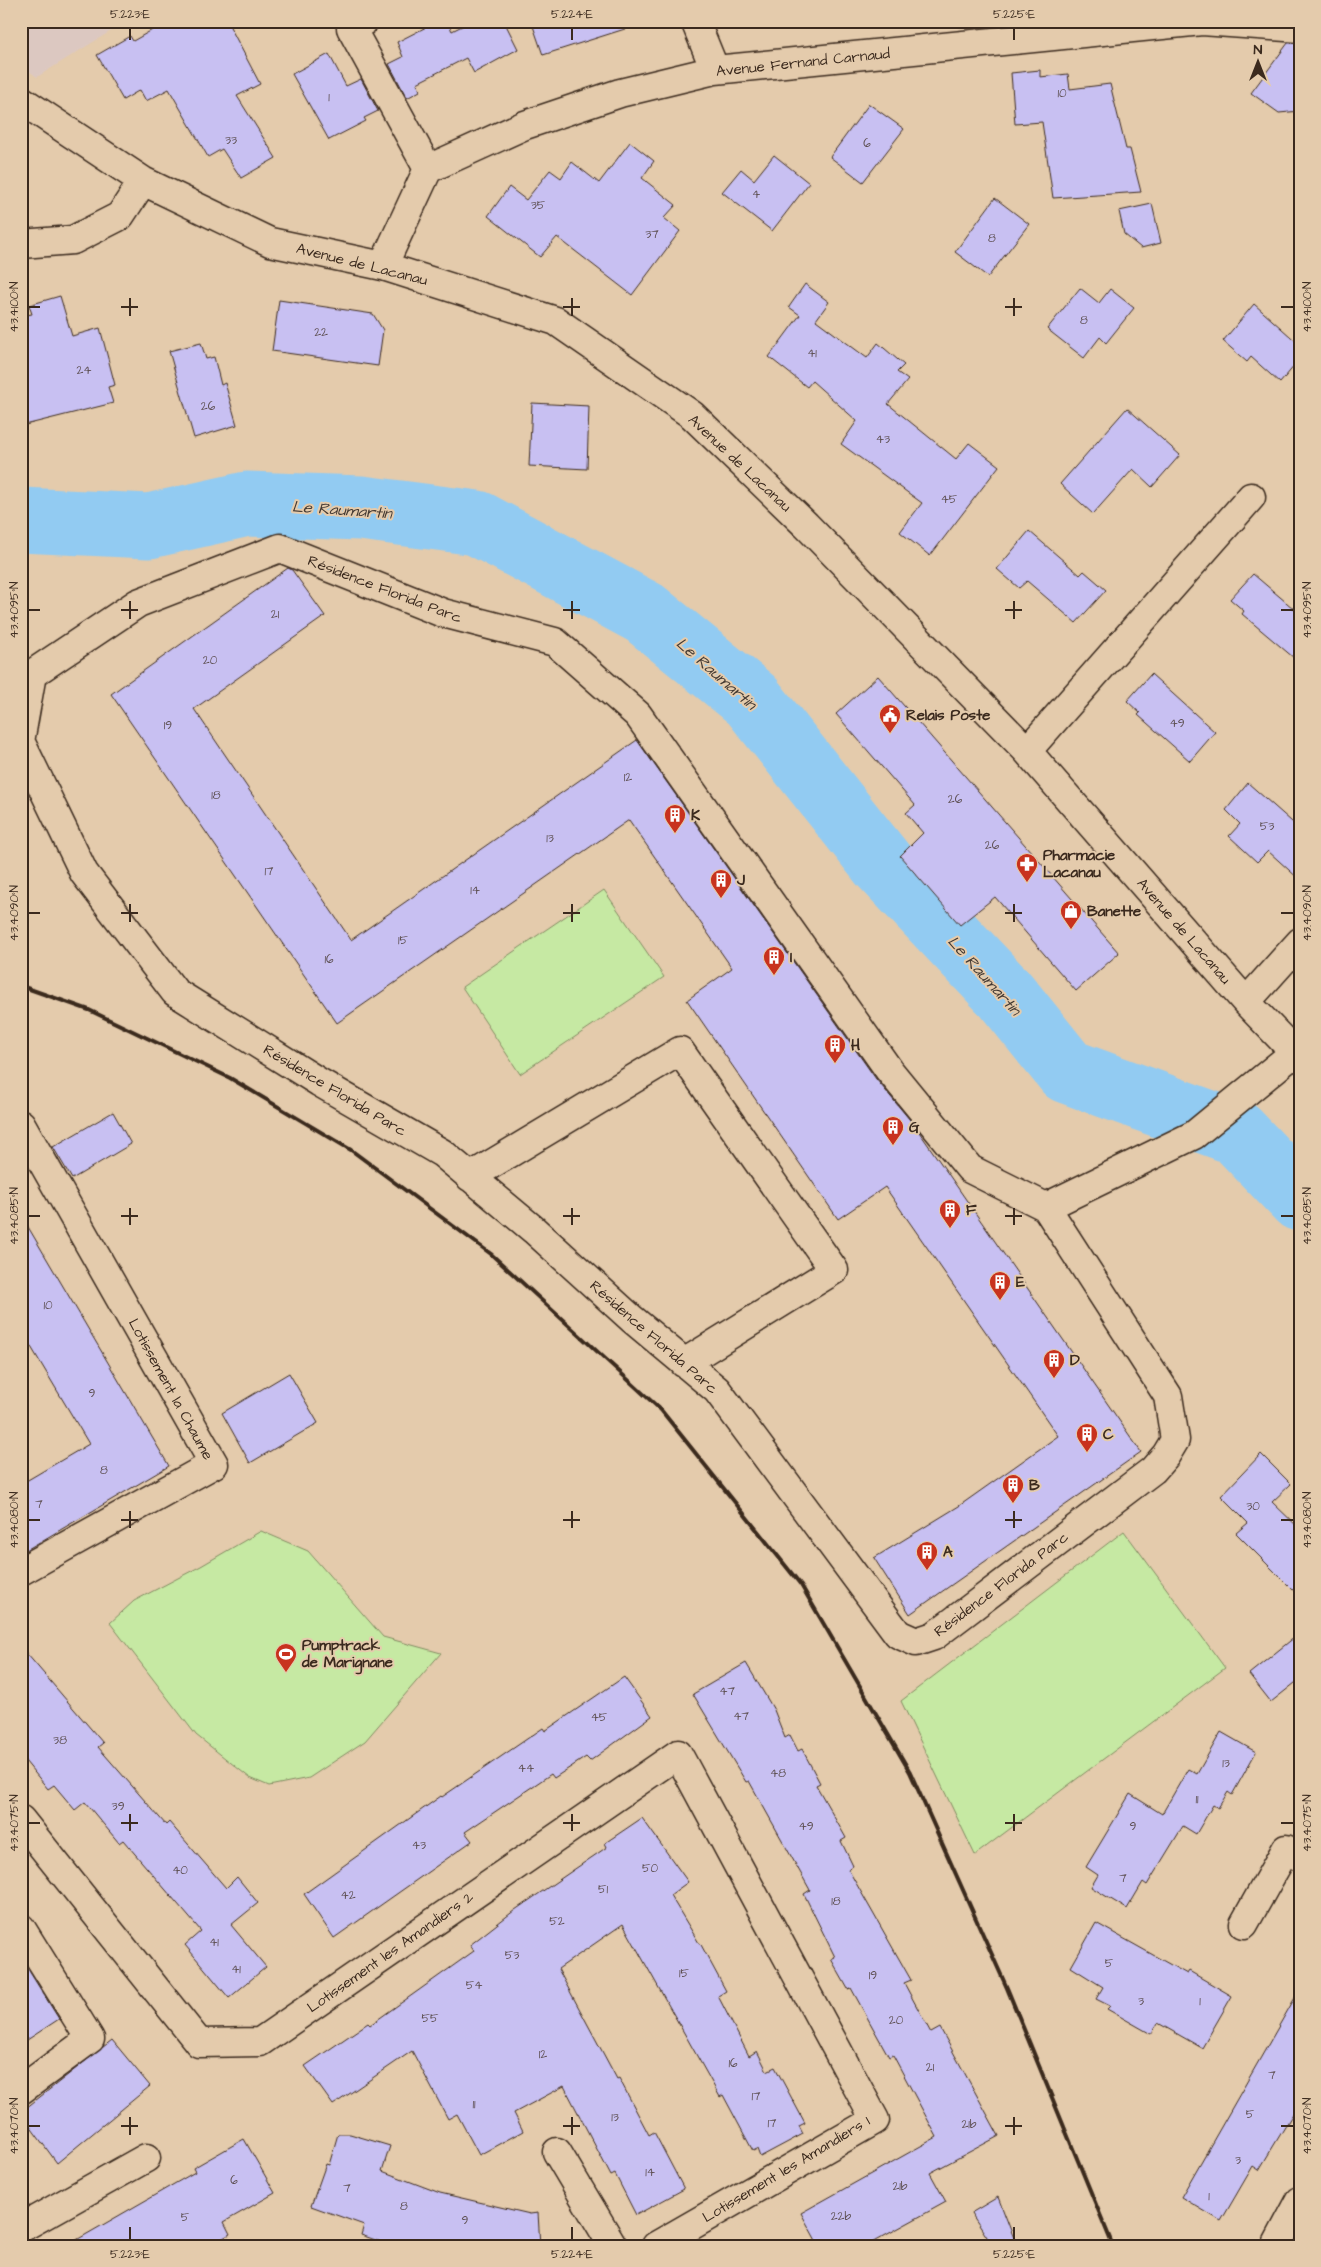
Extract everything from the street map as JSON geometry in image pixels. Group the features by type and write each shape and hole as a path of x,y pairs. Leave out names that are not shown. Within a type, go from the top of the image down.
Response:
{"street":[{"path":"364,21 351,28 428,169 383,266"},
{"path":"695,21 715,70"},
{"name":"Avenue Fernand Carnaud","path":"428,169 525,125 620,93 715,70 1010,31 1202,21 1300,28"},
{"name":"Avenue de Lacanau","path":"21,100 143,182 270,242 383,266 556,321 692,416 806,525 1027,751 1246,1002 1297,1055"},
{"path":"21,244 73,240 81,236 120,216 143,182"},
{"path":"1027,751 1251,497"},
{"name":"Résidence Florida Parc","path":"21,736 32,674 138,603 280,548 443,613 555,642 638,715 889,1070 970,1169 1046,1207 1168,1396 1175,1440 1166,1455 1153,1470 934,1636 916,1642 898,1634 717,1390 632,1320 534,1230 442,1153 319,1082 175,992 84,873 21,743"},
{"path":"1246,1002 1300,942"},
{"path":"470,1177 680,1052 834,1270 684,1363"},
{"path":"1046,1207 1194,1135 1297,1055"},
{"name":"Lotissement la Chaume","path":"21,1124 214,1464 21,1571"},
{"name":"Lotissement les Amandiers 2","path":"21,1820 199,2043 260,2042 678,1754 752,1888"},
{"path":"1244,1924 1286,1849 1300,1856"},
{"name":"Lotissement les Amandiers 1","path":"656,2246 875,2120 752,1888"},
{"path":"21,1928 90,2039 21,2090"},
{"path":"557,2152 613,2246"},
{"path":"21,2228 146,2158"},
{"path":"1276,2246 1300,2201"}],"shaded area":[{"path":"38,21 127,21 37,77 21,65 21,31"}],"green space":[{"path":"604,890 664,977 520,1074 462,987"},
{"name":"Pumptrack de Marignane","path":"261,1531 308,1551 383,1637 441,1653 365,1741 309,1778 269,1786 250,1778 196,1735 110,1623 134,1601 201,1566"},
{"path":"1124,1531 1225,1668 975,1855 901,1701"}],"building":[{"path":"168,21 227,21 260,84 237,96 276,158 241,178 222,149 208,157 169,89 146,101 140,90 123,100 97,55 130,36 133,41"},
{"path":"438,21 447,21 452,31 472,21 504,21 518,49 474,73 466,58 417,83 420,91 407,98 389,64 403,57 397,42"},
{"path":"550,21 627,21 628,28 543,55 533,26"},
{"path":"1288,43 1300,43 1300,111 1279,113 1251,93"},
{"path":"329,54 346,86 361,79 378,111 364,118 366,121 329,140 292,74"},
{"path":"1040,70 1040,77 1068,74 1070,89 1110,84 1126,149 1130,149 1141,192 1053,198 1042,122 1015,124 1011,73"},
{"path":"869,104 904,129 863,182 830,157"},
{"path":"630,142 654,161 642,178 676,205 664,218 680,231 632,295 557,237 540,257 488,216 509,187 526,200 550,170 561,178 572,162 599,183"},
{"path":"774,155 809,183 772,231 722,192 741,169 754,180"},
{"path":"995,198 1029,224 988,277 955,252"},
{"path":"1152,204 1161,243 1141,248 1124,234 1119,211"},
{"path":"805,284 829,302 816,320 867,358 878,343 904,365 897,372 908,380 888,404 956,459 969,443 999,466 930,556 900,532 922,503 841,444 857,421 812,381 807,387 769,357 800,315 789,307"},
{"path":"1080,288 1099,303 1110,289 1134,308 1106,343 1100,337 1084,358 1047,329"},
{"path":"60,296 72,336 100,328 115,385 108,387 113,403 21,426 21,316 32,314 29,305"},
{"path":"279,300 373,314 383,330 378,366 272,351"},
{"path":"1254,304 1300,345 1300,359 1280,383 1251,357 1247,362 1223,341"},
{"path":"201,343 206,359 214,357 221,385 225,383 237,425 194,438 169,351"},
{"path":"532,403 589,406 587,469 529,466"},
{"path":"1127,408 1180,455 1152,487 1133,469 1093,514 1060,484"},
{"path":"1029,531 1080,575 1084,571 1106,590 1076,623 1027,581 1019,588 997,569"},
{"path":"288,568 292,570 325,616 194,709 351,940 637,740 876,1079 915,1126 1141,1452 910,1614 874,1558 959,1506 1058,1436 885,1187 838,1219 687,1000 732,968 629,820 337,1023 111,694"},
{"path":"1253,574 1300,614 1300,663 1242,614 1244,611 1230,599"},
{"path":"1151,674 1215,732 1190,761 1138,715 1140,713 1127,701"},
{"path":"878,676 1119,953 1076,991 995,897 960,925 900,856 923,833 906,813 915,805 836,714"},
{"path":"1248,783 1300,829 1300,880 1268,851 1257,862 1229,836 1240,824 1226,810"},
{"path":"113,1112 131,1144 72,1179 53,1147"},
{"path":"21,1215 169,1466 21,1553 21,1484 89,1444 21,1330"},
{"path":"289,1373 318,1423 250,1463 222,1413"},
{"path":"1261,1454 1291,1484 1272,1502 1300,1529 1300,1597 1236,1533 1248,1523 1221,1496"},
{"path":"1300,1633 1300,1679 1271,1702 1249,1674"},
{"path":"21,1647 103,1743 98,1747 166,1825 169,1822 226,1888 237,1877 258,1903 231,1925 266,1967 229,1998 185,1945 201,1931 123,1840 119,1843 85,1802 75,1810 54,1785 48,1789 21,1756"},
{"path":"746,1663 774,1710 785,1738 790,1735 798,1751 802,1749 820,1783 816,1785 846,1838 841,1841 853,1866 848,1869 911,1980 904,1983 931,2033 940,2028 999,2136 930,2173 946,2202 866,2246 819,2246 801,2213 937,2137 893,2055 889,2057 851,1988 848,1989 831,1959 835,1957 804,1894 810,1890 749,1781 746,1782 693,1694"},
{"path":"624,1677 652,1716 590,1761 586,1757 554,1778 551,1774 465,1832 472,1841 334,1938 304,1894 441,1796 543,1728 545,1731"},
{"path":"1221,1732 1256,1752 1232,1795 1228,1792 1218,1808 1213,1805 1196,1834 1183,1826 1147,1885 1143,1882 1127,1909 1091,1887 1098,1875 1086,1867 1130,1794 1162,1814 1188,1769 1197,1774"},
{"path":"642,1818 688,1882 670,1895 700,1943 726,1991 718,1996 749,2056 757,2051 767,2071 775,2067 805,2123 799,2126 803,2134 760,2157 757,2149 753,2151 723,2095 720,2097 623,1924 558,1969 649,2135 654,2132 684,2189 636,2215 615,2174 611,2176 564,2086 514,2113 523,2131 479,2155 457,2114 448,2119 412,2051 333,2105 305,2066 368,2023 370,2025 474,1951 470,1945 515,1910 607,1847 605,1843"},
{"path":"1096,1923 1187,1974 1189,1971 1232,1996 1202,2048 1158,2023 1151,2034 1107,2009 1110,2006 1096,1999 1103,1987 1071,1967"},
{"path":"21,1958 59,2019 21,2044"},
{"path":"1300,1989 1300,2102 1259,2170 1253,2166 1221,2221 1181,2197"},
{"path":"112,2040 150,2086 57,2163 21,2112"},
{"path":"338,2134 350,2134 390,2146 382,2171 440,2193 530,2214 538,2213 540,2246 393,2246 361,2235 364,2225 311,2206 326,2164 329,2165"},
{"path":"244,2139 275,2193 224,2222 230,2234 209,2246 66,2246 195,2172 193,2168"},
{"path":"998,2197 1017,2246 993,2246 971,2213"}],"waterway":[{"name":"Le Raumartin","path":"21,520 149,526 247,504 361,508 477,523 645,613 752,700 883,865 1006,995 1067,1071 1237,1133 1300,1199"}],"railway":[{"path":"21,986 89,1010 230,1078 351,1150 491,1254 661,1410 801,1585 910,1772 1007,1988 1113,2246"}],"place":[{"name":"Relais Poste","path":"890,734"},
{"name":"K","path":"675,834"},
{"name":"Pharmacie Lacanau","path":"1027,883"},
{"name":"J","path":"721,899"},
{"name":"Banette","path":"1071,930"},
{"name":"I","path":"774,976"},
{"name":"H","path":"835,1064"},
{"name":"G","path":"893,1146"},
{"name":"F","path":"950,1229"},
{"name":"E","path":"1000,1301"},
{"name":"D","path":"1054,1379"},
{"name":"C","path":"1087,1453"},
{"name":"B","path":"1013,1504"},
{"name":"A","path":"927,1571"},
{"name":"Pumptrack de Marignane","path":"286,1673"}]}
